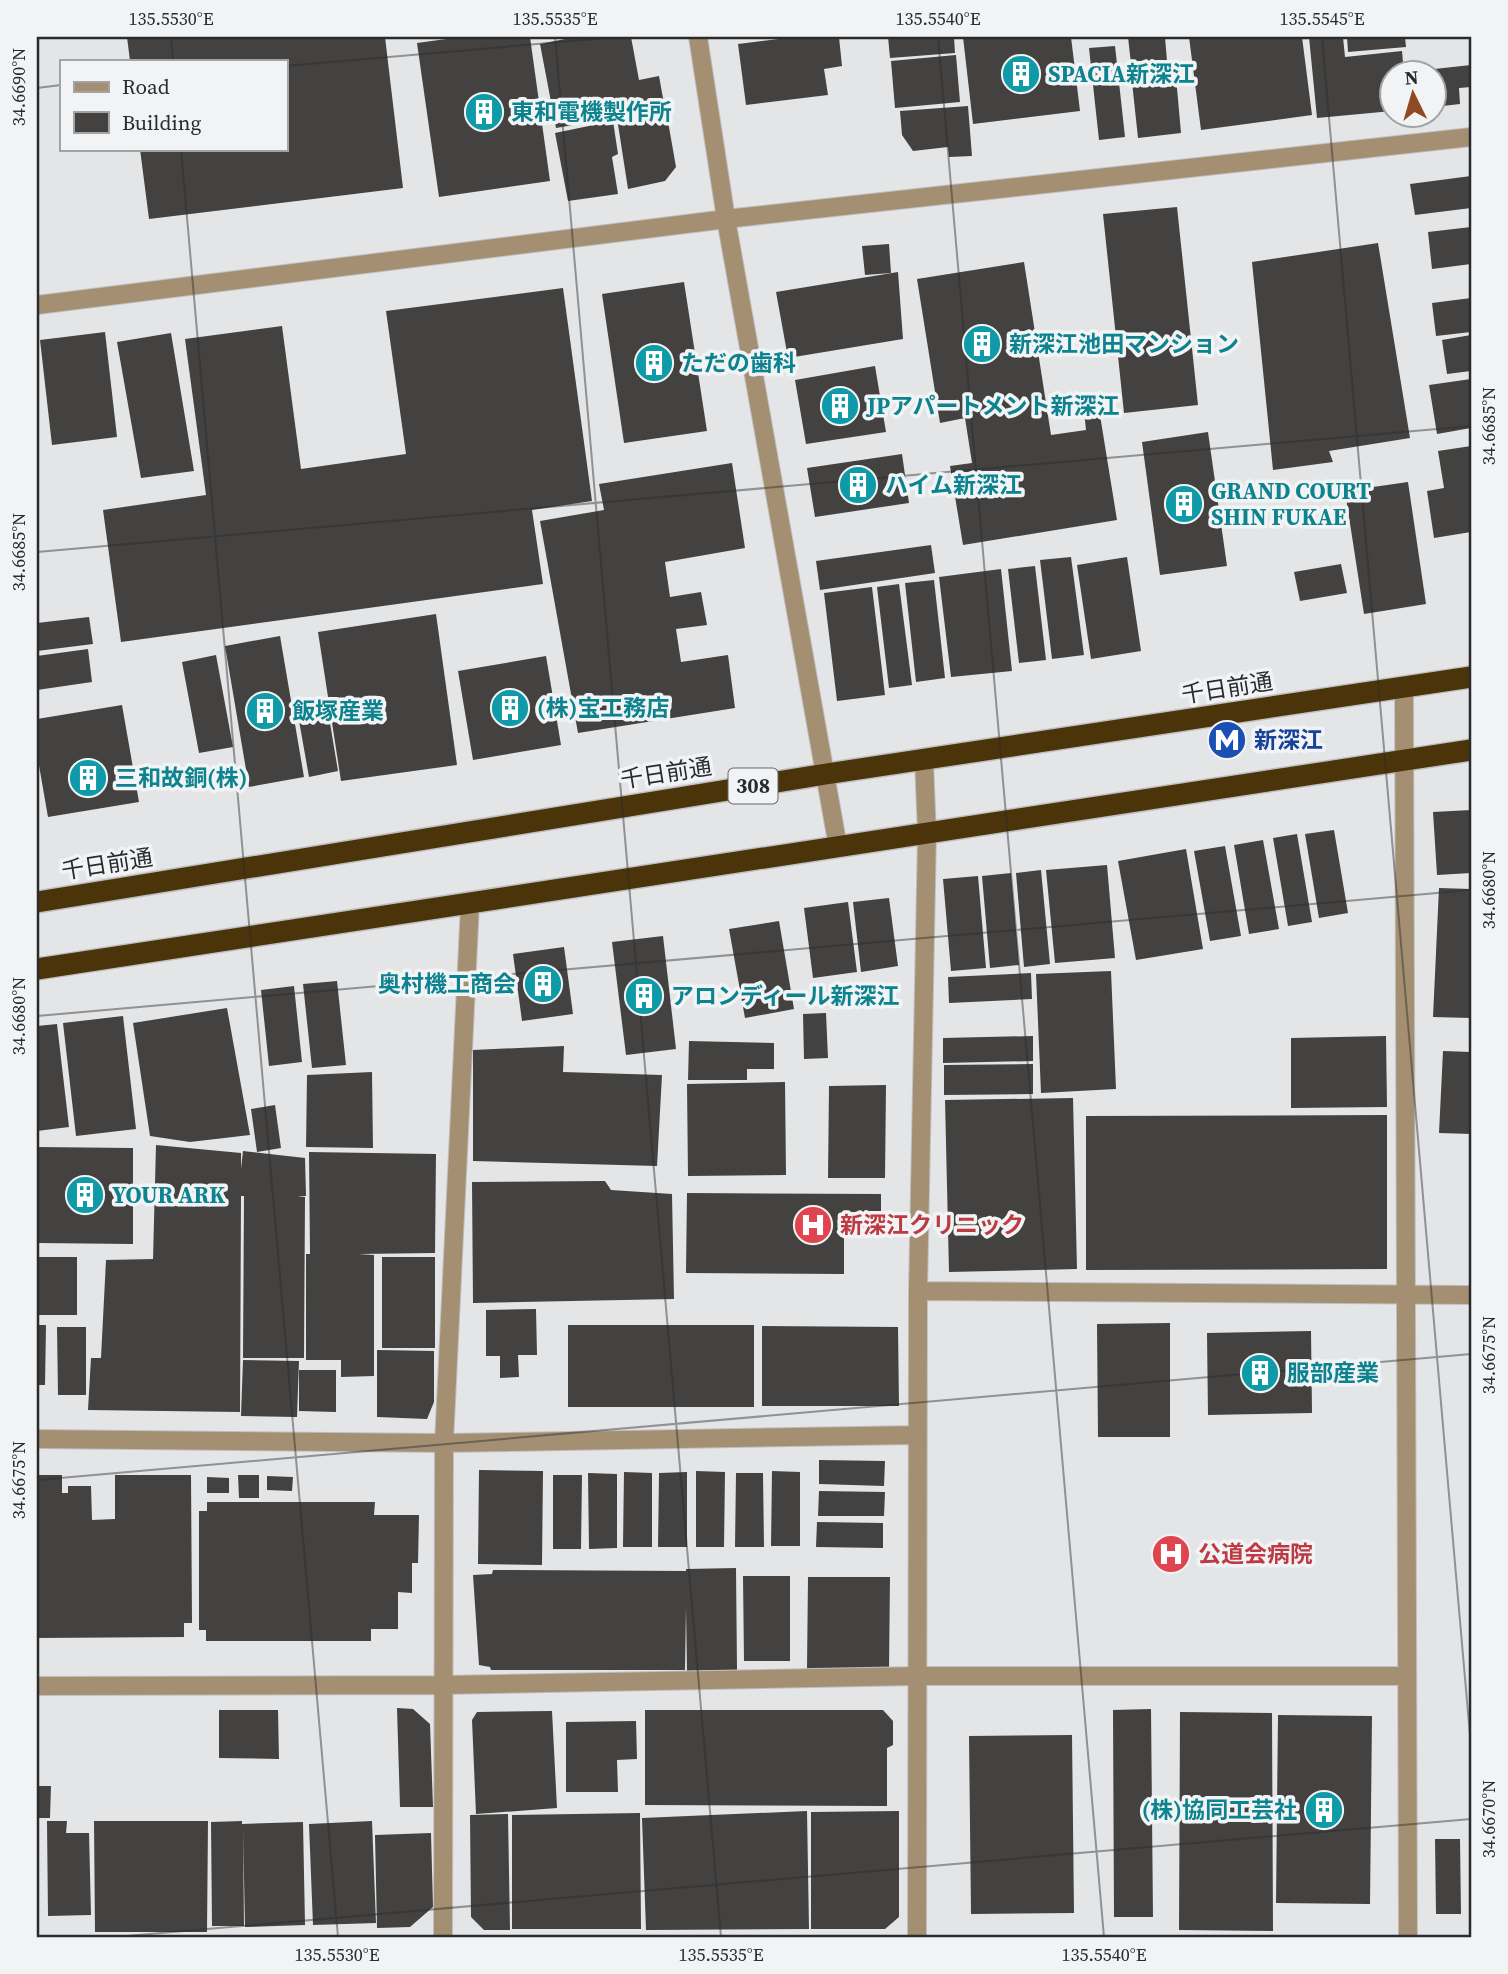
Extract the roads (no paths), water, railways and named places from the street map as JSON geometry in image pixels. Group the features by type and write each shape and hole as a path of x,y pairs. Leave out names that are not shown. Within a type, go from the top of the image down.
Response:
{"highway":[{"name":"千日前通","path":"37,902 825,774 1471,677"},
{"path":"37,969 1471,750"}],"street":[{"path":"698,37 726,219 838,847"},
{"path":"37,305 726,219 1471,137"},
{"path":"1404,688 1408,1937"},
{"path":"917,1937 918,1290 927,834 924,761"},
{"path":"443,1937 444,1443 470,904"},
{"path":"918,1290 1471,1295"},
{"path":"37,1439 444,1443 917,1435"},
{"path":"37,1686 443,1685 917,1676 1407,1676"}],"place":[{"name":"SPACIA新深江","path":"1021,74"},
{"name":"東和電機製作所","path":"484,112"},
{"name":"新深江池田マンション","path":"982,344"},
{"name":"ただの歯科","path":"654,363"},
{"name":"JPアパートメント新深江","path":"840,406"},
{"name":"ハイム新深江","path":"858,485"},
{"name":"GRAND COURT SHIN FUKAE","path":"1184,504"},
{"name":"(株)宝工務店","path":"510,708"},
{"name":"飯塚産業","path":"265,711"},
{"name":"新深江","path":"1227,740"},
{"name":"三和故銅(株)","path":"88,778"},
{"name":"奥村機工商会","path":"543,984"},
{"name":"アロンディール新深江","path":"644,996"},
{"name":"YOUR ARK","path":"85,1195"},
{"name":"新深江クリニック","path":"813,1225"},
{"name":"服部産業","path":"1260,1373"},
{"name":"公道会病院","path":"1171,1554"},
{"name":"(株)協同工芸社","path":"1324,1810"}]}
